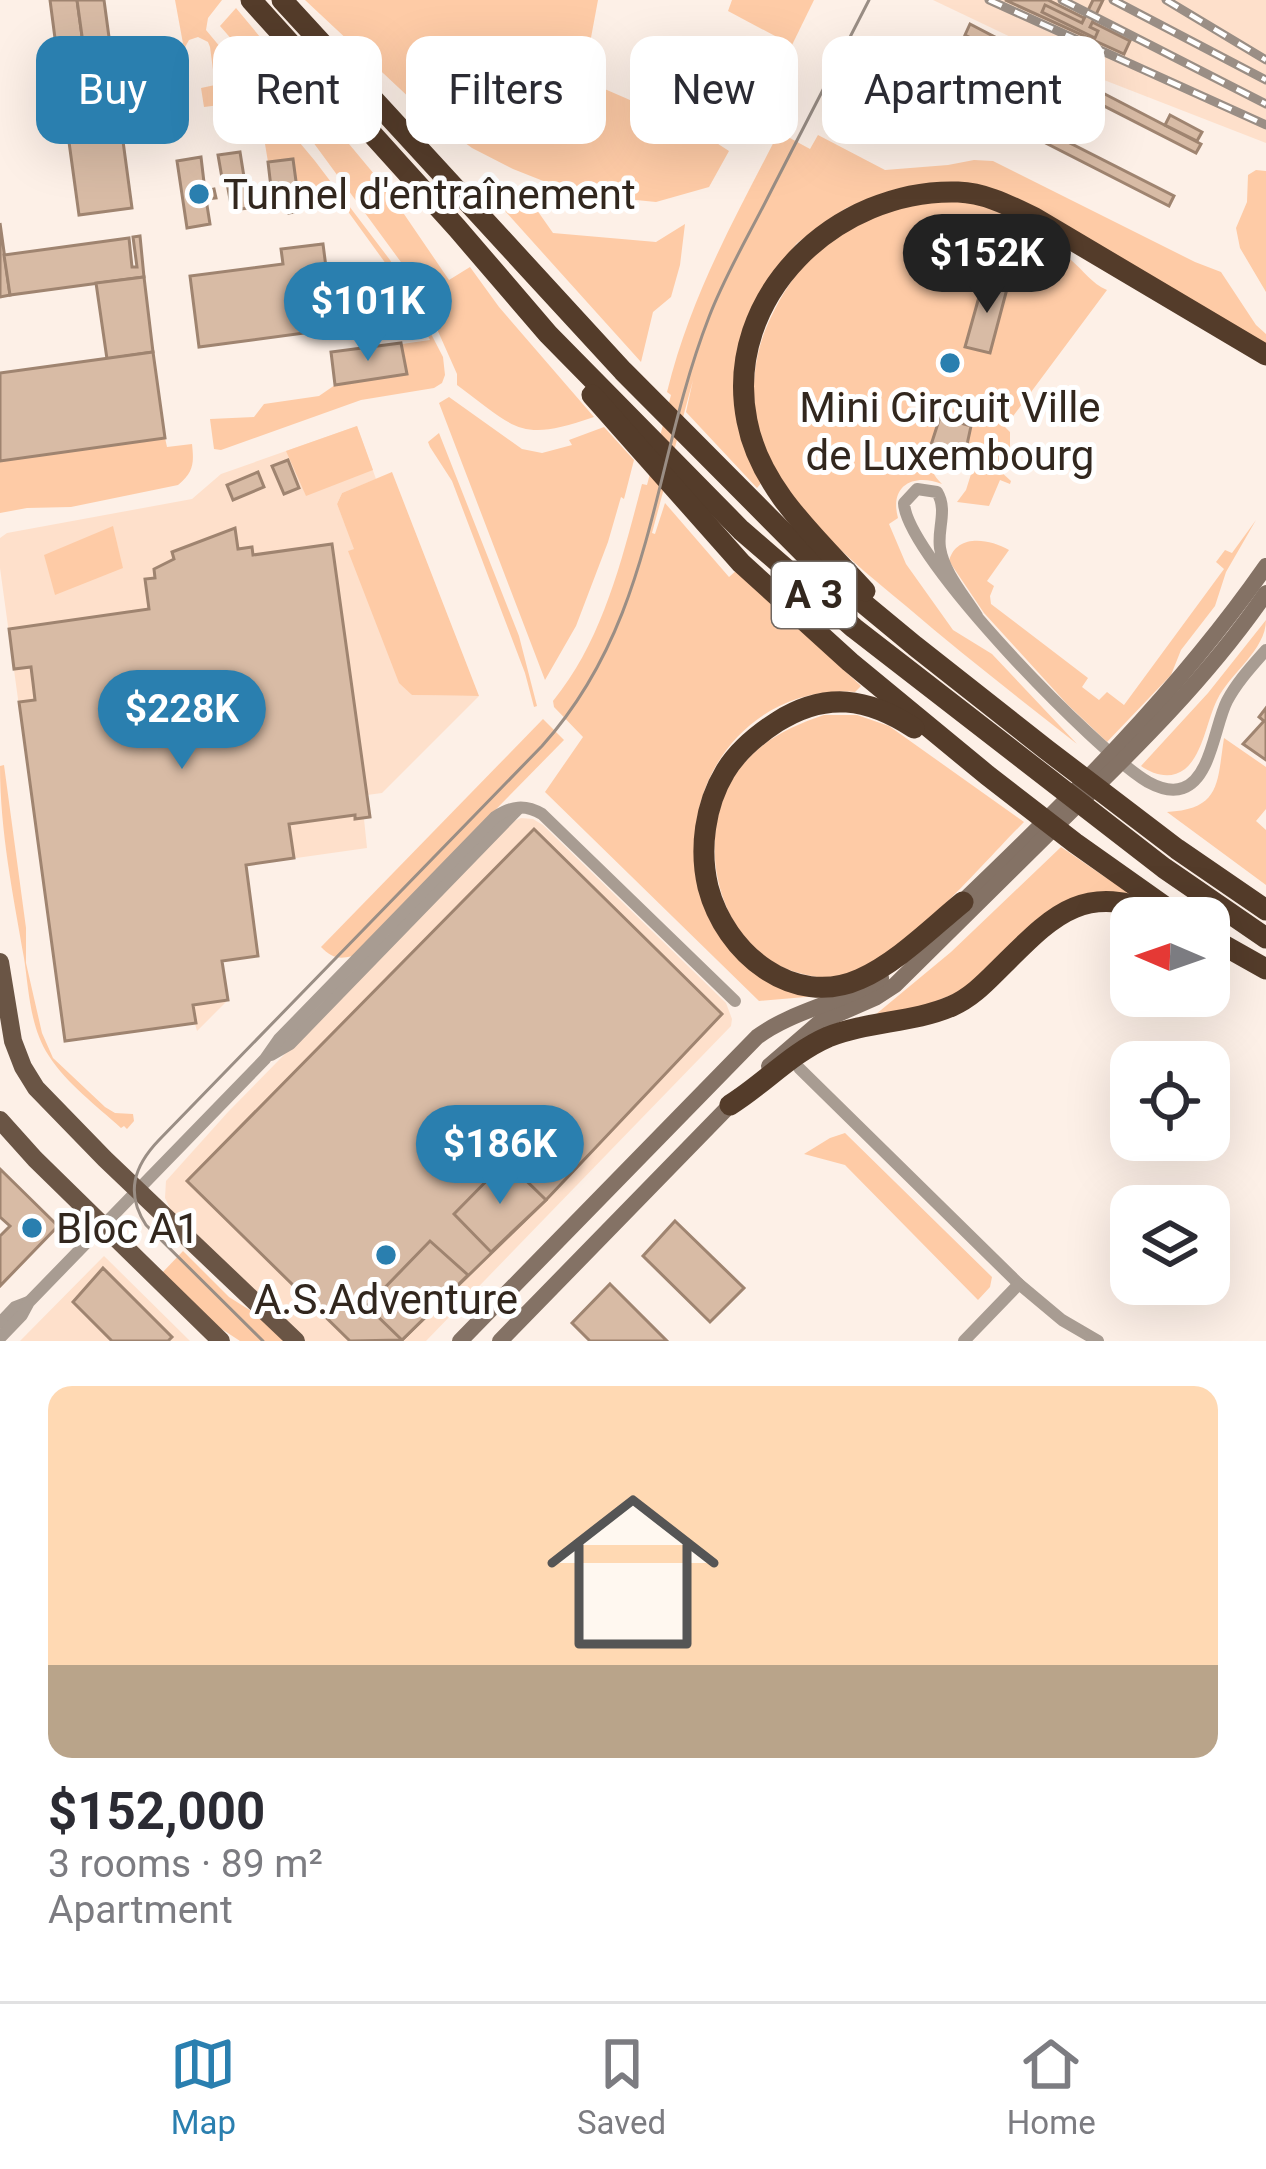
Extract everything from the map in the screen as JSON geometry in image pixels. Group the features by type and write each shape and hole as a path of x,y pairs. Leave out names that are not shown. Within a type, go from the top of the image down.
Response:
{"highway":[{"name":"A 3","path":"251,0 548,334 741,530 854,628 1164,868 1266,938"},
{"name":"A 3","path":"282,0 688,439 811,560 1177,849 1266,910"},
{"name":"A 3","path":"915,646 786,504 760,461 747,422 744,371 762,304 782,273 813,242 837,224 896,201 945,193 995,198 1266,356"},
{"name":"A 3","path":"548,334 601,407 741,563 850,662 987,775 1151,897"},
{"name":"A 3","path":"963,902 891,961 859,980 829,988 797,985 777,978 747,955 719,915 708,887 705,828 725,770 752,738 812,704 844,701 876,709 987,775"},
{"path":"730,1105 790,1058 825,1038 860,1026 924,1015 964,999 1058,914 1081,904 1110,901"},
{"path":"1230,949 1266,969"}],"main road":[{"path":"1130,744 1266,566"},
{"path":"500,1341 787,1048 820,1022 895,985 1220,652 1266,593"},
{"path":"460,1341 757,1037 782,1021 860,992 890,973 1034,839"},
{"path":"0,962 13,1041 37,1088 296,1341"},
{"path":"0,1120 221,1341"}],"street":[{"path":"977,616 943,559 942,499 937,492 917,489 904,503 906,518 956,593 1060,708 1160,788 1184,788 1199,776 1229,696 1266,650"},
{"path":"0,1338 29,1301 265,1059 279,1039 507,808 542,814 735,1001"},
{"path":"799,1068 1019,1284 1062,1320 1098,1341"},
{"path":"964,1341 1019,1284"},
{"path":"0,1323 15,1307 29,1301"}],"shaded area":[{"path":"175,0 222,0 208,18 206,30 213,38 213,70 208,42 182,36"},
{"path":"305,0 598,0 591,36 406,36 406,95 382,72 382,36 343,36"},
{"path":"732,0 814,0 796,36 775,36 728,11"},
{"path":"933,0 1266,0 1266,143 1105,80 1105,36 1008,36"},
{"path":"236,8 259,36 229,36 220,26"},
{"path":"213,85 213,106 204,107 201,88"},
{"path":"606,90 630,100 630,144 718,144 729,151 709,187 656,202 556,186 467,144 606,144"},
{"path":"818,135 822,144 835,144 885,170 993,161 1221,272 1266,334 1266,345 950,183 900,188 846,208 797,243 771,277 750,311 740,344 762,482 757,488 686,412 693,380 652,533 665,503 729,577 737,570 861,686 855,692 813,694 777,707 745,729 721,758 704,792 696,830 697,869 709,909 817,996 759,1001 545,792 583,737 553,701 585,652 609,598 642,484 647,485 677,357 730,227 773,144 798,142 810,149"},
{"path":"265,144 301,144 315,161 390,260 443,357 445,375 434,388 361,400 214,449 210,419 254,417 264,404 319,396 335,385 406,374 402,344 430,340 402,286 344,206 317,209 315,198 299,200 293,159 268,162"},
{"path":"314,144 349,144 389,192 449,280 470,267 594,417 549,429 520,427 457,385 457,374 417,284"},
{"path":"1266,171 1266,292 1240,248 1236,228 1247,202 1248,175"},
{"path":"480,181 532,203 553,233 656,242 685,224 671,297 653,312 641,362 496,201"},
{"path":"934,199 981,205 1006,214 1040,235 1107,290 1005,427 1010,432 1010,450 1000,471 1010,484 1000,480 989,506 957,502 972,471 959,470 959,461 930,453 932,470 942,484 922,480 906,485 897,497 898,518 889,524 906,564 953,630 992,654 1077,744 830,539 782,481 758,424 754,388 758,352 771,317 797,273 848,227"},
{"path":"449,397 522,449 542,453 572,445 569,440 604,427 634,460 576,626 545,680 439,403"},
{"path":"357,426 376,479 342,493 337,504 355,549 349,551 412,695 479,696 382,793 367,795 367,848 246,865 258,956 222,962 228,1000 197,1031 195,1024 65,1041 0,568 0,538 192,499 221,474"},
{"path":"357,426 373,470 306,496 286,451"},
{"path":"439,433 519,636 537,706 452,481 428,442"},
{"path":"165,438 167,447 192,444 192,467 178,485 71,507 0,513 0,461"},
{"path":"392,472 479,696 412,695 399,683 348,551 354,549 337,504 342,493"},
{"path":"1256,520 1226,572 1215,606 1181,650 1171,675 1107,742 984,613 949,561 966,542 992,543 1009,550 987,581 994,586 991,604 1088,678 1082,687 1099,700 1107,692 1124,705 1224,569 1216,562 1225,550 1232,553"},
{"path":"113,526 123,568 55,595 44,555"},
{"path":"1266,620 1254,651 1217,700 1191,763 1168,775 1141,766 1208,693"},
{"path":"824,715 857,715 889,726 1024,822 898,946 853,973 833,978 799,973 771,961 748,941 731,916 715,856 716,824 740,768 778,735"},
{"path":"543,719 564,740 352,956 335,957 321,947"},
{"path":"1224,738 1266,767 1266,809 1256,821 1266,830 1266,885 1167,812 1198,806 1207,799 1217,780"},
{"path":"4,765 26,928 26,963 42,1033 53,1058 105,1107 133,1114 127,1129 64,1076 38,1034 31,1009 5,838 0,766"},
{"path":"521,818 543,825 726,1003 731,1026 426,1341 305,1341 171,1210 165,1198 166,1181 228,1112"},
{"path":"1061,847 1140,897 1109,892 956,993 916,1009 875,1015 951,952"},
{"path":"845,1133 992,1277 978,1300 845,1165 804,1154"},
{"path":"183,1251 229,1297 284,1341 240,1341 214,1324 161,1274"},
{"path":"104,1256 190,1341 20,1341"}],"building":[{"path":"50,0 77,0 82,36 55,36"},
{"path":"77,0 104,0 109,36 82,36"},
{"path":"1005,0 1048,0 1130,41 1124,54 1105,45 1105,36 1084,36"},
{"path":"1093,0 1103,0 1090,27 1098,31 1096,36 1042,12 1045,5 1082,23"},
{"path":"970,24 993,36 967,36"},
{"path":"1105,94 1201,144 1196,153 1105,107"},
{"path":"1170,115 1202,132 1197,141 1165,125"},
{"path":"69,144 123,144 132,208 79,215"},
{"path":"1048,144 1072,144 1174,196 1169,206"},
{"path":"240,152 249,208 232,210 218,155"},
{"name":"Tunnel d'entraînement","path":"201,157 205,191 214,189 216,198 206,199 210,224 187,228 177,161"},
{"path":"293,159 300,211 289,213 287,194 272,196 268,162"},
{"path":"0,223 10,295 0,297"},
{"path":"140,236 144,277 10,295 4,255 129,238 132,267 137,267 133,237"},
{"path":"323,244 334,329 199,347 190,276 283,264 281,249"},
{"path":"144,277 153,352 107,359 96,283"},
{"path":"984,279 1008,285 990,353 965,347"},
{"path":"401,343 407,374 335,385 331,352"},
{"path":"153,352 165,438 0,461 0,373"},
{"path":"940,417 971,426 965,454 931,445"},
{"path":"288,460 299,488 284,494 272,466"},
{"path":"258,472 264,487 233,500 227,485"},
{"path":"235,528 238,549 252,547 253,555 332,544 370,817 289,824 294,858 246,865 258,956 222,961 228,1000 193,1005 196,1023 65,1041 19,702 35,700 31,667 14,669 9,629 149,609 145,579 155,578 154,569 174,559 172,552"},
{"path":"1266,708 1266,760 1243,744 1264,721 1259,717"},
{"path":"534,829 722,1014 546,1200 402,1340 350,1341 187,1181"},
{"path":"506,1161 546,1200 491,1252 454,1214"},
{"name":"Bloc A1","path":"0,1169 58,1226 0,1286 0,1236 10,1226 0,1217"},
{"path":"675,1221 744,1288 710,1322 643,1256"},
{"path":"430,1241 468,1275 402,1340 367,1306"},
{"path":"103,1268 172,1337 168,1341 112,1341 73,1302"},
{"path":"610,1284 667,1341 590,1341 572,1323"}],"tram line":[{"path":"263,1341 146,1225 134,1191 138,1170 159,1140 542,746 579,698 608,647 629,594 690,373 715,301 869,0"}],"railway":[{"path":"989,0 1266,125"},
{"path":"1062,0 1266,104"},
{"path":"1113,0 1266,80"},
{"path":"1166,0 1266,60"}],"place":[{"name":"Tunnel d'entraînement","path":"199,194"},
{"name":"Mini Circuit Ville de Luxembourg","path":"950,363"},
{"name":"Bloc A1","path":"32,1228"},
{"name":"A.S.Adventure","path":"386,1255"}]}
